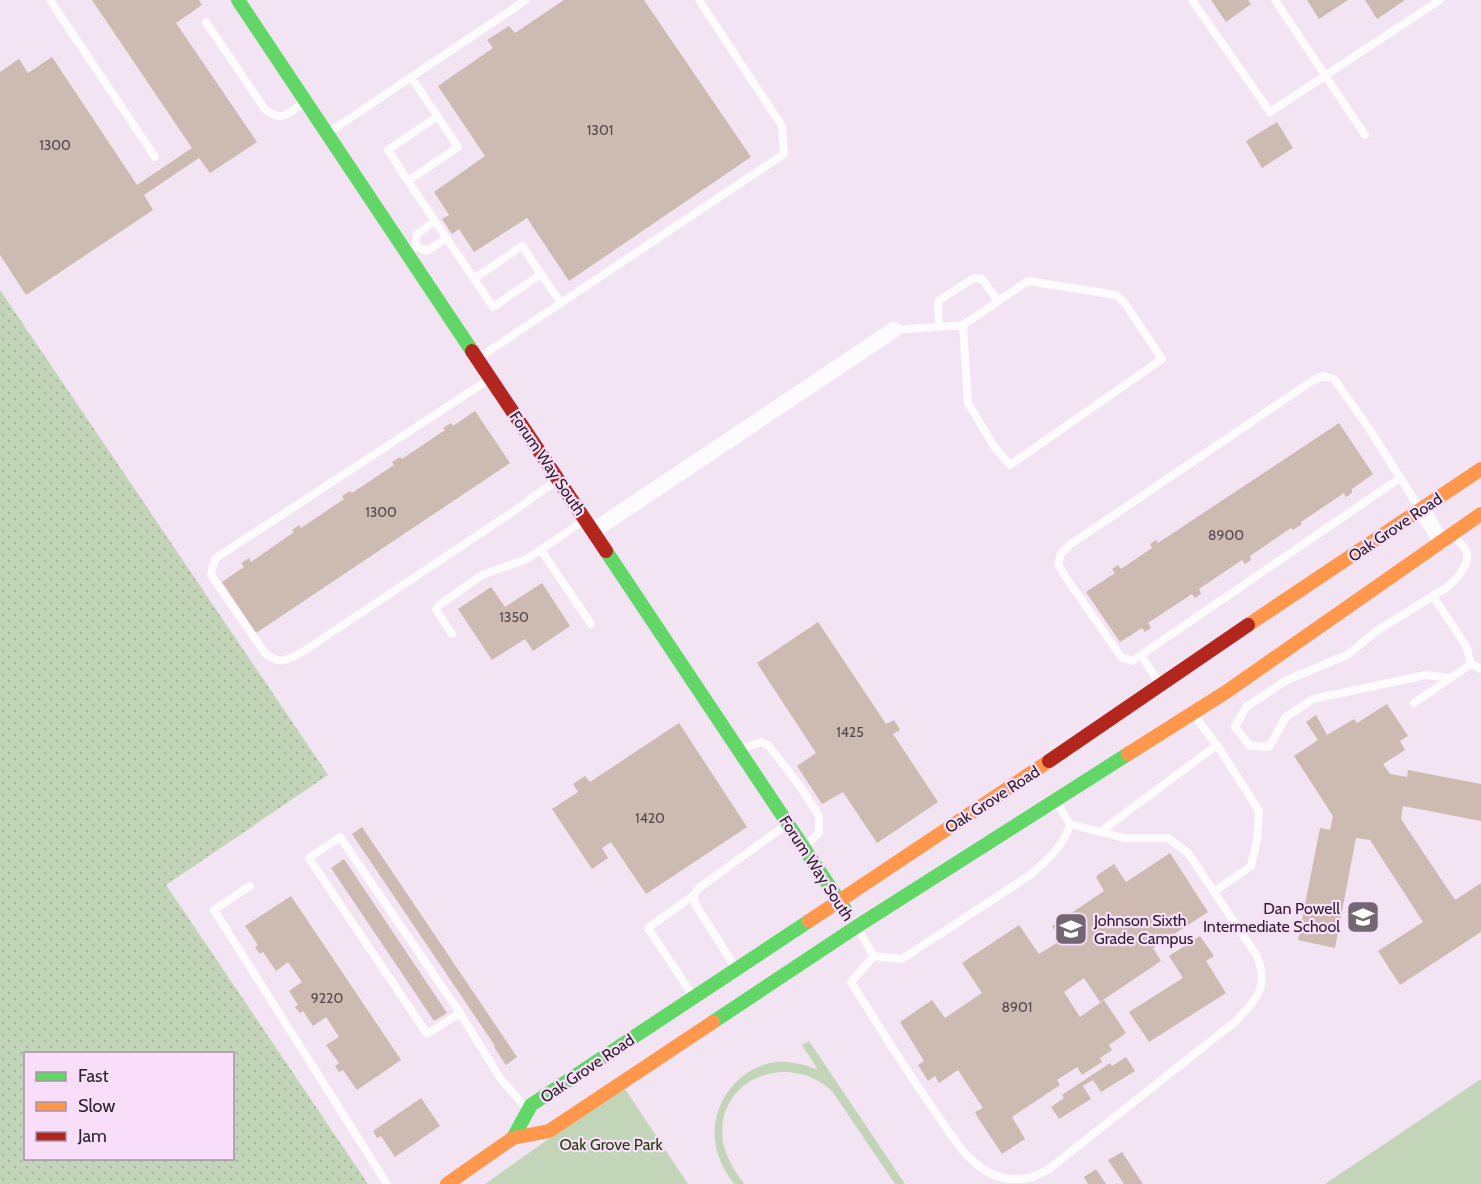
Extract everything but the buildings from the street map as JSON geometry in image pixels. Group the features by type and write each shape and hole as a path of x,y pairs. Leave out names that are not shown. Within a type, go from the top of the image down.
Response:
{"street":[{"name":"Forum Way South","path":"238,0 328,133 411,249 491,378 856,927"},
{"path":"589,525 894,330"},
{"name":"Oak Grove Road","path":"513,1138 531,1105 1038,769 1481,469"},
{"path":"1421,509 1447,537"},
{"name":"Oak Grove Road","path":"447,1184 513,1138 549,1131 856,927 1193,714 1481,514"}],"lane":[{"path":"50,0 155,157"},
{"path":"328,133 526,0"},
{"path":"478,358 784,154 782,126 699,0"},
{"path":"1192,0 1270,112 1440,0"},
{"path":"1275,0 1365,135"},
{"path":"206,22 264,108 272,115 284,116 306,101"},
{"path":"408,181 458,147 411,78"},
{"path":"438,116 388,150 408,181 493,307 541,274"},
{"path":"435,221 417,234 411,249 428,251 447,238"},
{"path":"474,279 522,246 561,303"},
{"path":"939,327 938,301 974,278 982,279 998,301"},
{"path":"894,330 963,325 1028,282 1116,295 1124,302 1162,359 1010,465 995,448 968,403 963,325"},
{"path":"1400,478 1132,661 1121,657 1058,564 1062,553 1081,537 1312,381 1323,376 1334,379 1343,390 1421,509"},
{"path":"491,378 216,558 211,575 264,653 274,660 285,661 304,651 514,511 558,479"},
{"path":"452,634 436,608 482,575 527,559 589,525"},
{"path":"1447,537 1467,552 1467,562 1458,577 1433,596 1378,630 1347,656 1287,681 1246,706 1235,727 1250,746 1269,747 1286,717 1313,699 1426,675 1450,678"},
{"path":"541,550 591,624"},
{"path":"1433,596 1466,646 1471,664 1481,669"},
{"path":"1141,655 1160,685"},
{"path":"1414,703 1471,664"},
{"path":"1193,714 1217,745 1259,811 1257,840 1251,866 1215,891"},
{"path":"739,750 761,742 768,745 800,786 819,816 819,833 804,846"},
{"path":"1100,832 1217,745"},
{"path":"874,956 851,982 913,1080 960,1147 976,1163 992,1174 1010,1179 1023,1180 1035,1177 1049,1169 1236,1021 1259,997 1262,976 1257,956 1188,853 1168,838 1124,838 1070,824 1056,801"},
{"path":"693,997 648,928 788,823"},
{"path":"874,956 902,959 1030,875 1050,859 1068,832 1070,824"},
{"path":"460,1013 427,1035 309,858 340,837 460,1013 500,1078 528,1110"},
{"path":"250,886 214,910 387,1184"},
{"path":"694,895 695,904 736,968"},
{"path":"856,927 874,956"}],"green space":[{"path":"0,290 328,775 166,885 368,1184 0,1184"},
{"path":"809,1041 905,1184 895,1184 832,1091 814,1079 795,1073 776,1073 758,1078 742,1087 730,1102 723,1120 724,1148 744,1184 734,1184 731,1180 718,1155 715,1136 716,1120 727,1093 748,1072 777,1062 788,1062 818,1070 802,1045"},
{"path":"1481,1079 1481,1184 1325,1184"},
{"name":"Oak Grove Park","path":"623,1086 688,1184 485,1184"}],"traffic: fast":[{"path":"238,0 472,351"},
{"path":"606,551 846,911"},
{"path":"713,1022 856,927 1128,754"},
{"path":"513,1138 531,1105 809,921"}],"traffic: slow":[{"path":"1248,625 1481,469"},
{"path":"1128,754 1226,692 1481,514"},
{"path":"809,921 1049,761"},
{"path":"447,1184 513,1138 549,1131 713,1022"}],"traffic: jam":[{"path":"472,351 606,551"},
{"path":"1049,761 1248,625"}],"place":[{"name":"Dan Powell Intermediate School","path":"1363,917"},
{"name":"Johnson Sixth Grade Campus","path":"1071,929"}]}
